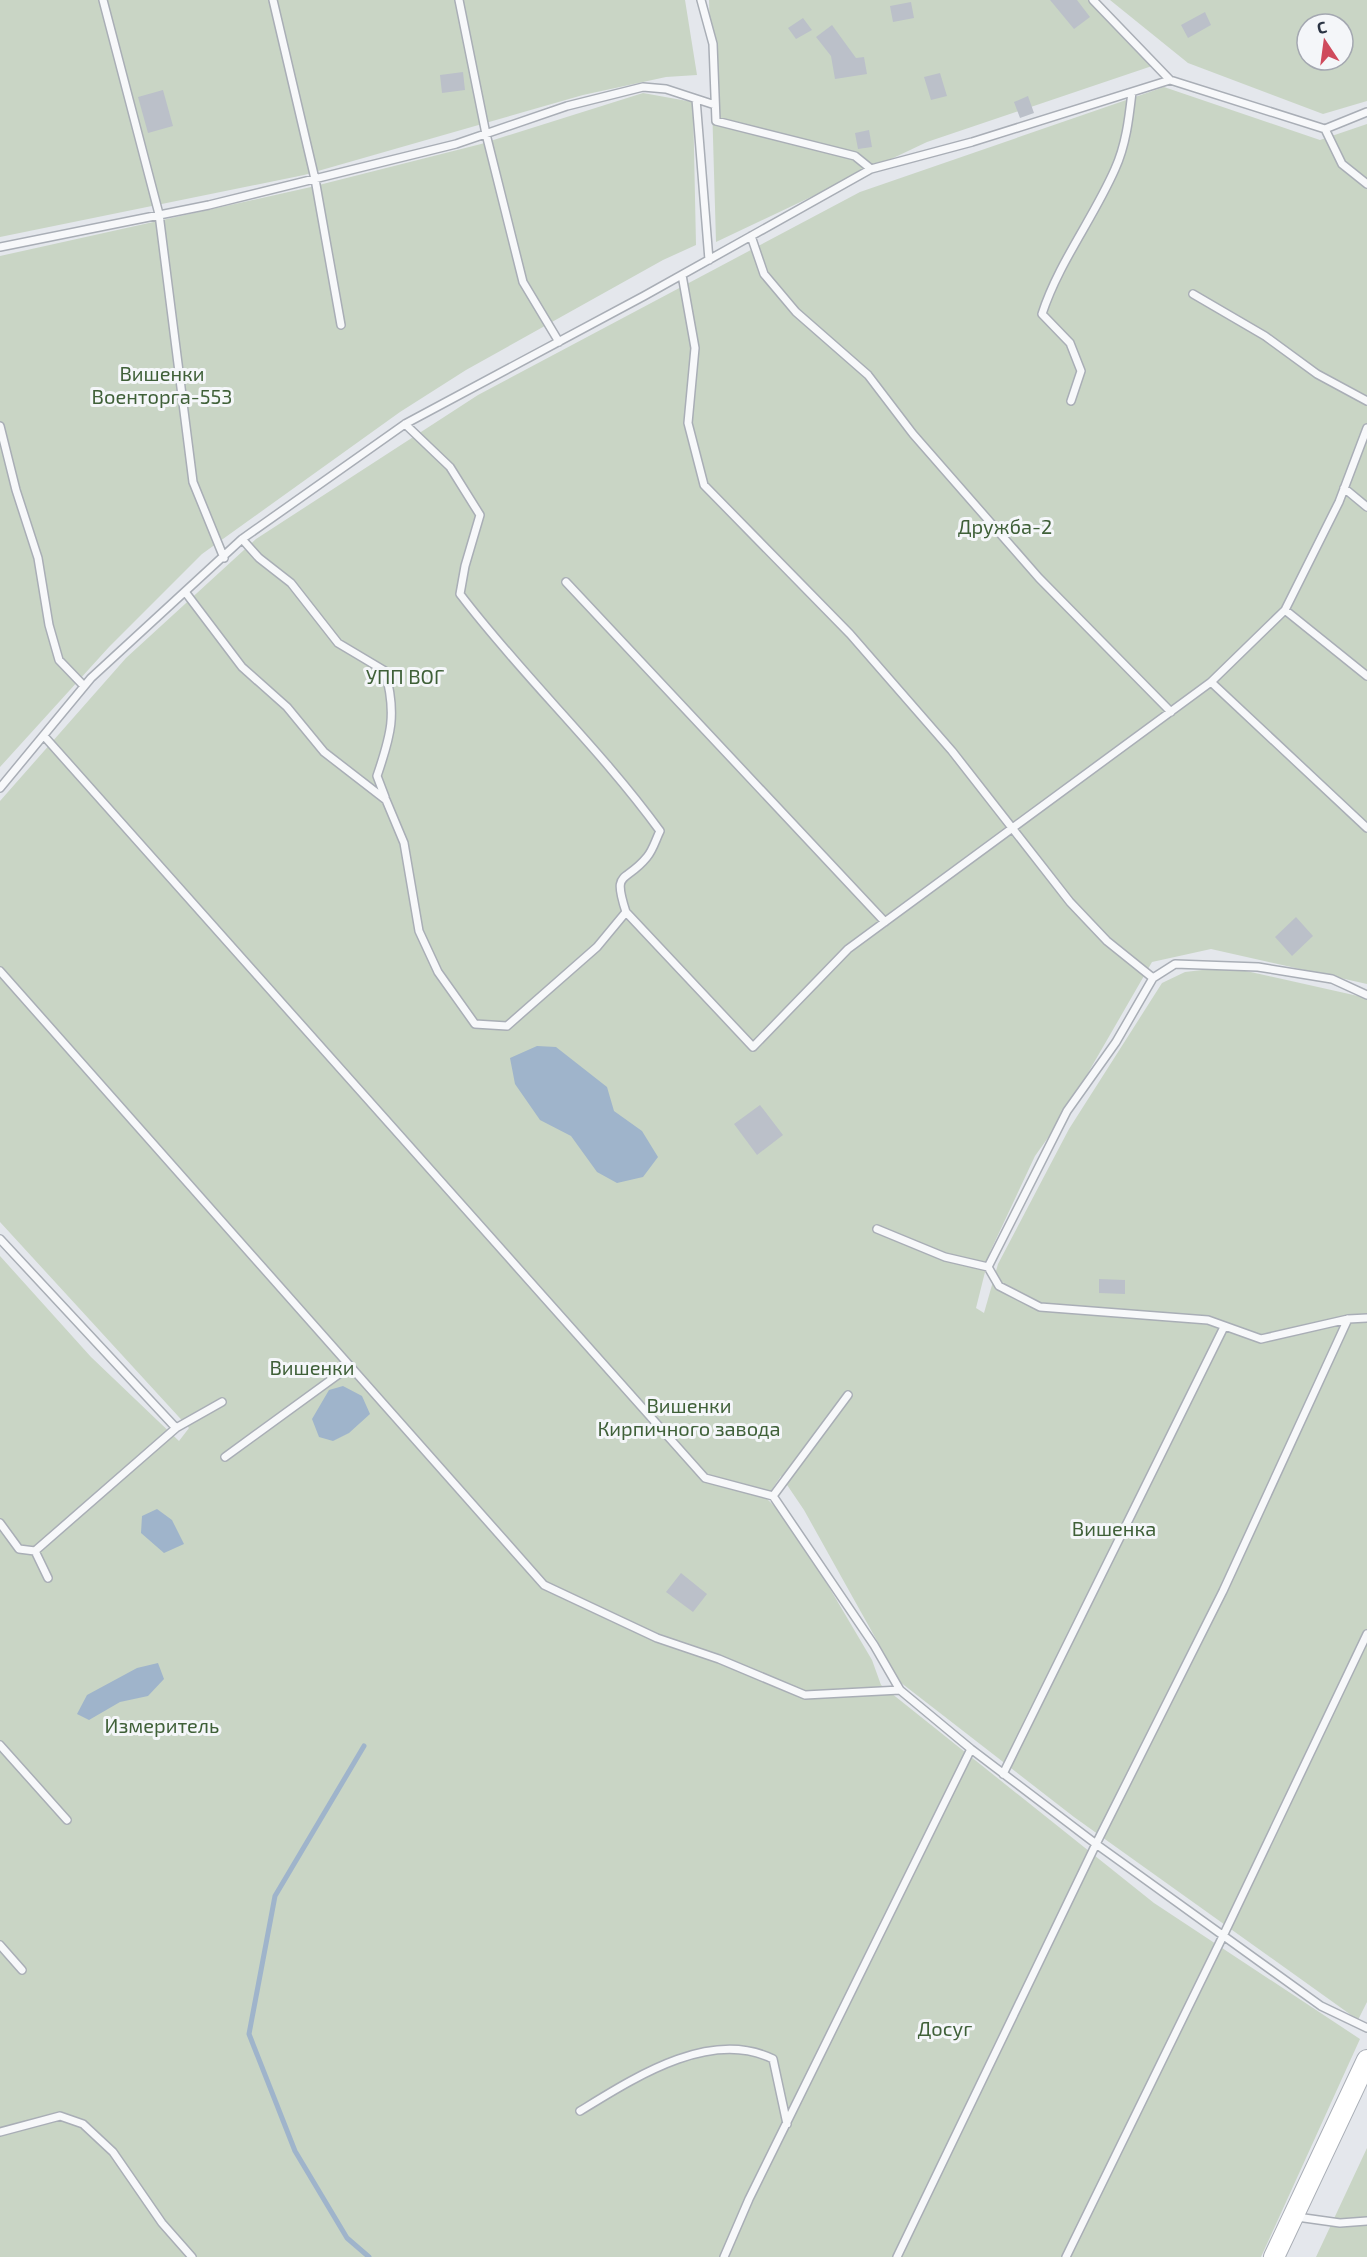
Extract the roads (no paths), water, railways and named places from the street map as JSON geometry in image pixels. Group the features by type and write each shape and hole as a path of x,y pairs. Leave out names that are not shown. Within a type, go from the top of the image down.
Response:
{"main road":[{"path":"1274,2257 1367,2060"}],"lane":[{"path":"103,0 159,214 193,482 224,558"},
{"path":"273,0 315,179 341,325"},
{"path":"459,0 486,134 523,282 559,342"},
{"path":"701,0 713,44 716,121 855,156 871,169"},
{"path":"1093,0 1170,80 1325,129 1367,112"},
{"path":"0,788 84,686 242,539 405,424 709,260 871,169 972,142 1170,80"},
{"path":"0,247 315,179 456,144 567,105 644,87 666,90 715,105"},
{"path":"1071,401 1081,371 1070,343 1042,314 1050,289 1116,169 1129,124 1132,92"},
{"path":"696,99 709,260"},
{"path":"1325,129 1342,164 1367,184"},
{"path":"751,236 764,274 796,312 868,375 913,434 1039,578 1171,712"},
{"path":"681,275 695,348 688,423 704,485 850,634 1014,828 1070,902 1107,941 1153,978"},
{"path":"1193,294 1265,336 1317,374 1367,400"},
{"path":"405,424 450,468 480,515 465,566 460,594 487,630 632,791 660,831 647,857 623,876 618,889 626,912 753,1047 848,949 1211,682 1285,610 1344,488 1367,428"},
{"path":"0,426 16,490 38,558 49,625 59,660 84,686"},
{"path":"1344,488 1367,507"},
{"path":"242,539 260,558 291,583 338,643 385,671 391,691 391,735 377,776 404,843 419,931 438,972 475,1024 507,1026 597,947 626,912"},
{"path":"566,582 885,922"},
{"path":"186,593 242,667 287,707 324,752 386,800"},
{"path":"1285,610 1367,676"},
{"path":"1211,682 1367,828"},
{"path":"45,736 705,1478 773,1496 874,1645 900,1690 1002,1774 1096,1845 1224,1934 1321,2006 1367,2028"},
{"path":"988,1267 1067,1111 1116,1042 1153,978 1175,964 1258,967 1332,979 1367,995"},
{"path":"0,971 544,1585 657,1638 719,1659 805,1695 900,1690"},
{"path":"877,1229 945,1257 988,1267 999,1286 1040,1307 1208,1320 1261,1339 1348,1319 1367,1318"},
{"path":"0,1239 176,1428"},
{"path":"897,2257 1096,1845 1224,1591 1348,1319"},
{"path":"1002,1774 1224,1327"},
{"path":"225,1457 350,1366"},
{"path":"773,1496 848,1395"},
{"path":"0,1523 19,1549 35,1551 176,1428 222,1402"},
{"path":"35,1551 48,1578"},
{"path":"1066,2257 1367,1634"},
{"path":"0,1745 67,1820"},
{"path":"724,2257 749,2199 971,1749"},
{"path":"0,1945 22,1970"},
{"path":"580,2111 645,2072 715,2049 755,2050 774,2059 787,2124"},
{"path":"0,2132 60,2116 83,2124 113,2152 162,2223 192,2257"},
{"path":"1292,2216 1340,2223 1367,2222"}],"water":[{"path":"537,1046 556,1047 607,1087 614,1111 642,1131 658,1157 643,1177 617,1183 597,1172 571,1136 540,1120 515,1084 510,1058"},
{"path":"343,1386 362,1396 370,1414 349,1433 333,1441 319,1437 312,1419 329,1390"},
{"path":"157,1509 172,1520 184,1544 164,1553 141,1533 142,1516"},
{"path":"158,1663 164,1679 148,1696 120,1702 89,1720 77,1714 87,1695 137,1668"}],"waterway":[{"path":"364,1746 275,1896 249,2034 295,2151 347,2238 369,2257"}],"park label":[{"name":"Вишенки Военторга-553","path":"162,386"},
{"name":"Дружба-2","path":"1005,527"},
{"name":"УПП ВОГ","path":"405,677"},
{"name":"Вишенки","path":"312,1368"},
{"name":"Вишенки Кирпичного завода","path":"689,1418"},
{"name":"Вишенка","path":"1114,1529"},
{"name":"Измеритель","path":"162,1726"},
{"name":"Досуг","path":"945,2029"}]}
